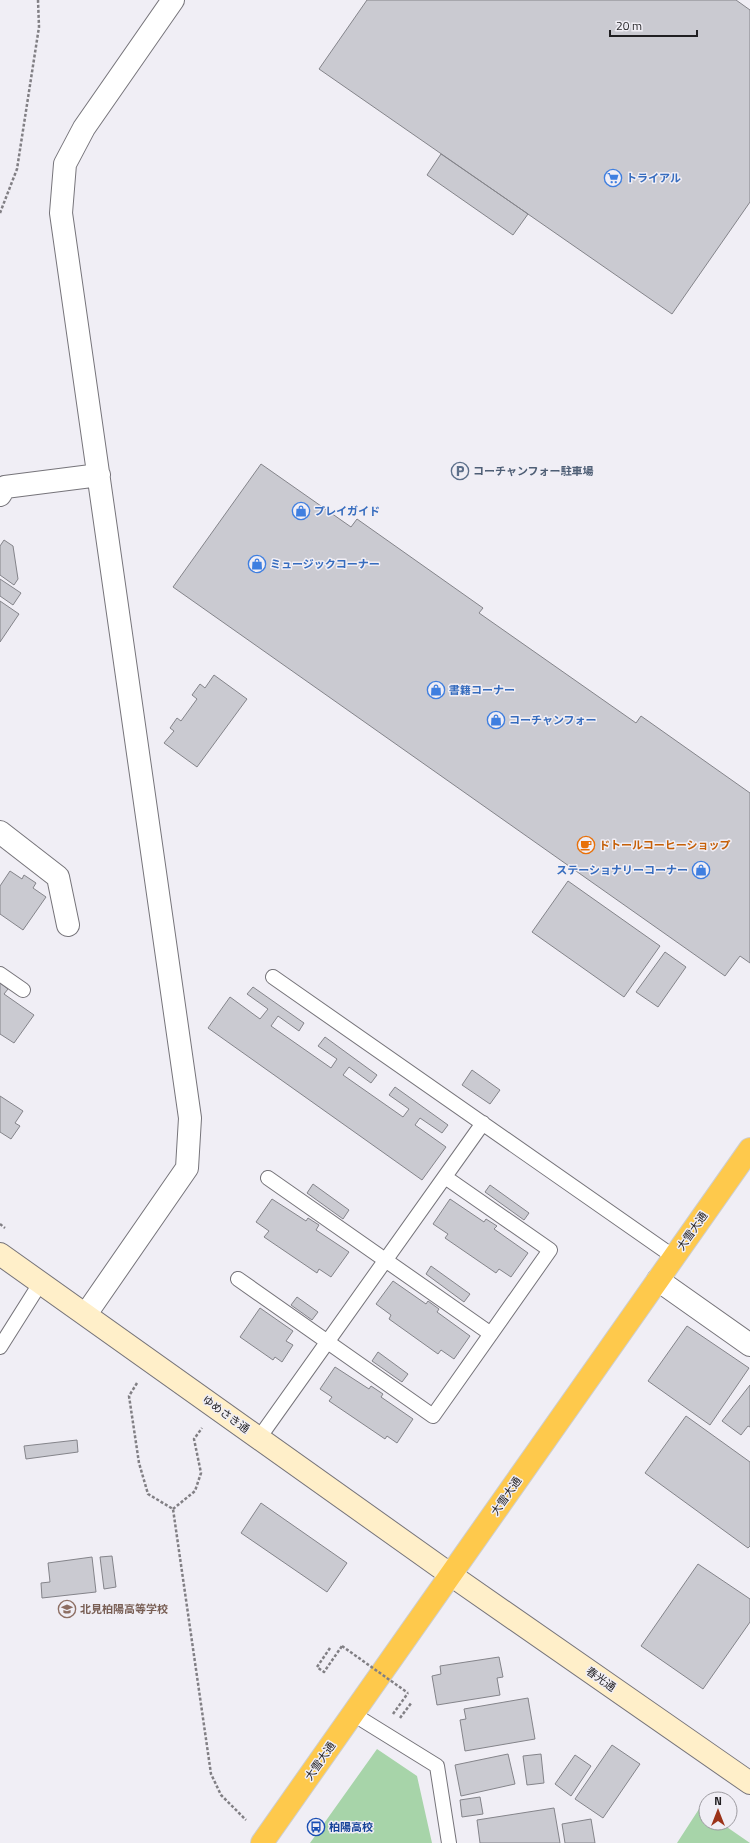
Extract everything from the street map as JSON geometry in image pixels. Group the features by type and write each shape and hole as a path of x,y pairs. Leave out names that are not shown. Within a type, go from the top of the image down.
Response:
{"highway":[{"name":"大雪大通","path":"263,1841 750,1148"}],"street":[{"path":"86,1314 186,1168 190,1118 61,213 65,164 84,128 173,0"},
{"path":"0,495 6,487 99,475"},
{"path":"0,832 58,877 68,926"},
{"name":"ゆめさき通","path":"0,1254 151,1360 451,1575"},
{"path":"658,1280 750,1345"},
{"name":"春光通","path":"451,1575 750,1783"}],"lane":[{"path":"0,974 23,990"},
{"path":"273,977 674,1257"},
{"path":"259,1438 482,1123"},
{"path":"238,1279 433,1416 550,1250 445,1176"},
{"path":"268,1178 491,1334"},
{"path":"0,1347 41,1282"},
{"path":"353,1714 437,1766 449,1843"}],"path":[{"path":"0,213 17,170 39,27 38,0"},
{"path":"151,1360 128,1396 139,1463 148,1494 173,1509"},
{"path":"173,1509 195,1491 201,1473 194,1439 216,1407"},
{"path":"173,1509 212,1774 221,1795 263,1841"},
{"path":"330,1648 317,1667 324,1672 342,1646 408,1693 390,1718"},
{"path":"397,1723 412,1702"}],"green space":[{"path":"377,1749 417,1776 432,1843 310,1843"},
{"path":"698,1811 698,1831 733,1831 750,1843 677,1843"}],"building":[{"name":"トライアル","path":"367,0 736,0 750,10 750,202 672,314 319,69"},
{"path":"441,154 528,214 513,235 427,175"},
{"name":"コーチャンフォー","path":"261,464 351,527 357,519 483,608 479,613 636,723 641,716 750,793 750,963 740,956 725,976 173,587"},
{"path":"4,540 13,546 18,579 14,585 0,575 0,546"},
{"path":"0,579 21,593 13,605 0,596"},
{"path":"0,601 19,614 0,642"},
{"path":"214,675 247,699 197,767 164,743 174,731 170,728 177,718 181,721 197,699 192,695 200,684 205,688"},
{"path":"10,871 22,879 24,875 36,883 33,888 46,897 23,930 0,914 0,886"},
{"path":"568,881 660,946 624,997 532,932"},
{"path":"665,952 686,967 658,1007 636,992"},
{"path":"0,983 8,989 4,994 34,1015 14,1043 0,1034"},
{"path":"253,987 304,1023 299,1031 278,1016 271,1026 331,1068 337,1059 318,1046 325,1037 377,1075 371,1083 349,1067 343,1075 403,1117 409,1109 389,1095 395,1087 448,1125 442,1133 420,1118 415,1125 446,1147 422,1180 208,1028 230,997 260,1019 268,1009 247,994"},
{"path":"472,1070 500,1090 490,1104 462,1085"},
{"path":"0,1096 23,1111 15,1123 20,1126 11,1139 0,1132"},
{"path":"313,1184 349,1210 343,1219 307,1193"},
{"path":"490,1185 529,1213 524,1220 485,1192"},
{"path":"272,1199 306,1221 308,1218 319,1225 316,1230 349,1252 331,1277 319,1269 317,1273 264,1237 269,1231 256,1222"},
{"path":"450,1199 484,1222 486,1219 497,1226 494,1229 528,1253 511,1277 499,1269 496,1273 445,1238 448,1234 433,1224"},
{"path":"431,1266 470,1294 464,1302 426,1274"},
{"path":"393,1281 426,1304 428,1301 439,1309 437,1312 470,1336 454,1359 441,1350 438,1354 389,1319 391,1315 376,1304"},
{"path":"297,1297 318,1312 312,1320 291,1305"},
{"path":"260,1308 293,1331 286,1341 293,1345 282,1362 275,1357 273,1360 240,1337"},
{"path":"687,1326 749,1368 710,1425 648,1381"},
{"path":"378,1352 408,1374 402,1382 372,1361"},
{"path":"335,1367 369,1389 371,1386 383,1394 381,1397 413,1419 397,1443 387,1436 385,1439 329,1401 332,1397 320,1389"},
{"path":"750,1385 750,1427 748,1426 741,1435 722,1421"},
{"path":"686,1416 750,1462 750,1546 748,1548 645,1473"},
{"path":"77,1440 78,1452 26,1459 24,1446"},
{"path":"261,1503 347,1563 327,1592 241,1533"},
{"path":"112,1556 116,1587 104,1589 100,1557"},
{"path":"92,1557 96,1592 42,1598 41,1583 50,1582 48,1563"},
{"path":"698,1564 750,1599 750,1622 703,1689 641,1646"},
{"path":"499,1657 503,1677 497,1678 500,1695 437,1705 432,1676 441,1674 440,1666"},
{"path":"528,1698 535,1739 465,1751 460,1720 466,1719 464,1709"},
{"path":"612,1745 640,1764 603,1818 575,1799"},
{"path":"508,1754 515,1784 461,1796 455,1765"},
{"path":"541,1754 544,1783 527,1785 523,1756"},
{"path":"575,1755 591,1766 571,1796 555,1784"},
{"path":"480,1797 483,1814 462,1817 460,1800"},
{"path":"554,1808 560,1843 480,1843 477,1820"},
{"path":"591,1819 595,1843 565,1843 562,1824"}],"place":[{"name":"トライアル","path":"613,178"},
{"name":"コーチャンフォー駐車場","path":"460,471"},
{"name":"プレイガイド","path":"301,511"},
{"name":"ミュージックコーナー","path":"257,564"},
{"name":"書籍コーナー","path":"436,690"},
{"name":"コーチャンフォー","path":"496,720"},
{"name":"ドトールコーヒーショップ","path":"586,845"},
{"name":"ステーショナリーコーナー","path":"701,870"},
{"name":"北見柏陽高等学校","path":"67,1609"},
{"name":"柏陽高校","path":"316,1827"}]}
